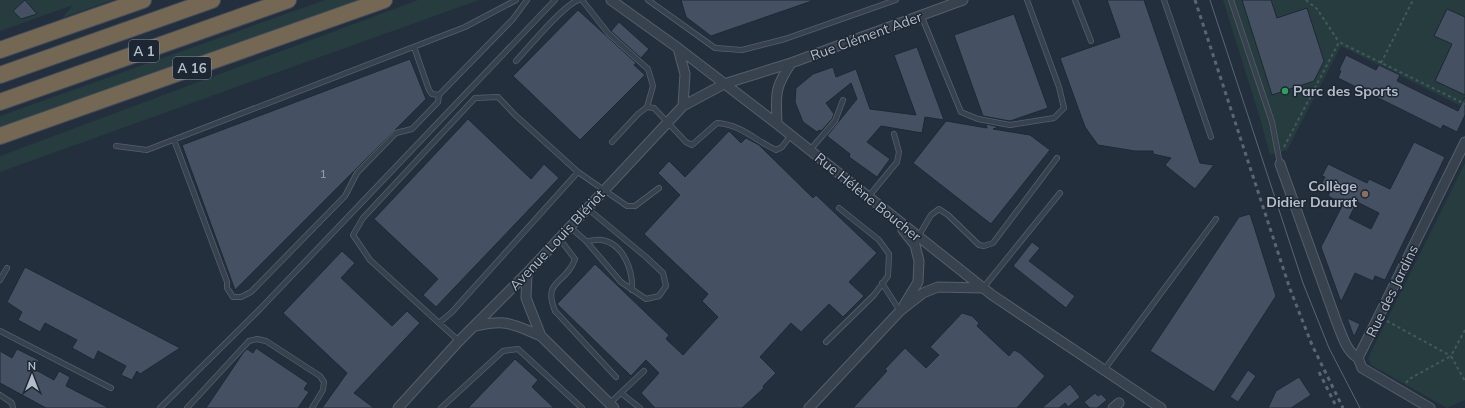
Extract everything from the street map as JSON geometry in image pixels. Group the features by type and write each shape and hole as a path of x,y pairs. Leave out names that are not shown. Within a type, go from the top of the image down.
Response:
{"highway":[{"path":"0,50 143,0"},
{"name":"A 1","path":"0,75 212,0"},
{"name":"A 1","path":"0,102 288,0"},
{"name":"A 16","path":"0,136 384,0"}],"street":[{"name":"Rue Hélène Boucher","path":"612,0 678,48 777,124 869,196 894,219 983,288 1161,408"},
{"name":"Rue Clément Ader","path":"724,84 791,63 962,0"},
{"path":"678,48 685,74 683,106"},
{"name":"Rue Clément Ader","path":"777,124 776,92 781,79 791,63"},
{"name":"Avenue Louis Blériot","path":"398,408 459,341 475,327 527,273 683,106 724,84"},
{"name":"Rue des Jardins","path":"1358,358 1465,142"},
{"path":"1280,164 1337,323 1348,347 1353,355 1358,358 1366,374 1400,390 1430,408"},
{"path":"894,219 915,245 919,261 918,282 900,311"},
{"path":"527,273 526,298 541,336"},
{"path":"809,408 900,311 923,293 938,287 983,288"},
{"path":"475,327 495,322 509,322 541,336 611,406"}],"lane":[{"path":"116,146 147,150 465,27 516,0"},
{"path":"174,140 227,282 227,288 233,296 241,297 251,292 345,196 357,173 396,133 412,129 438,102 439,95 513,19 527,0"},
{"path":"160,408 260,309 555,0"},
{"path":"516,61 561,13 575,1 581,0 608,33 648,69 653,86 647,107 638,114 612,142"},
{"path":"648,0 715,48 742,50 785,39 896,0"},
{"path":"922,15 961,112 978,119 1010,125 1054,118 1064,108 1059,87 1027,0"},
{"path":"1075,0 1091,41"},
{"path":"1164,0 1211,137"},
{"path":"1231,0 1272,122 1280,164"},
{"path":"414,47 429,90 432,94 439,95"},
{"path":"459,341 370,260 353,236 363,218 475,98 498,97 515,115 578,172 605,189 627,206 635,206 659,188"},
{"path":"810,150 835,121 843,100"},
{"path":"647,107 654,108 686,142 692,145 717,123 727,124 741,130 776,150 782,147 791,135"},
{"path":"869,196 897,162 899,152 894,134"},
{"path":"918,237 931,215 939,209 948,215 980,245 984,246 994,243 1057,158"},
{"path":"439,323 452,312 578,172"},
{"path":"983,288 1060,193"},
{"path":"570,227 586,241 622,282 632,290 646,299 659,296 666,286 663,273 646,256 587,208"},
{"path":"826,342 874,295 888,276 889,254 878,240 839,208"},
{"path":"1104,370 1216,219"},
{"path":"559,238 575,259 571,269 552,287 550,299 555,311 616,377"},
{"path":"586,241 602,240 616,247 625,259 633,276 632,290"},
{"path":"0,280 7,268"},
{"path":"882,283 900,311"},
{"path":"0,331 111,388"},
{"path":"187,408 249,341 257,339 266,341 320,376 324,382 323,390 312,408"},
{"path":"441,408 503,351 518,349 582,408"},
{"path":"611,406 621,393 644,371"},
{"path":"621,393 640,408"},
{"path":"0,395 12,403 13,408"}],"path":[{"path":"1306,0 1317,9 1339,42 1465,104"},
{"path":"1381,63 1413,0"},
{"path":"1277,152 1284,147 1339,42"},
{"path":"1379,317 1451,356 1465,381"},
{"path":"1400,390 1409,379 1451,356 1465,330"}],"green space":[{"path":"0,0 113,0 62,18 73,5 0,31"},
{"path":"325,0 361,0 0,128 0,116"},
{"path":"418,0 479,0 0,172 0,156"},
{"name":"Parc des Sports","path":"1223,0 1465,0 1465,108 1341,46 1287,150 1270,155"},
{"path":"1465,163 1465,400 1447,408 1371,365 1368,358"}],"building":[{"path":"25,0 37,14 21,19 13,11"},
{"path":"681,0 812,1 711,36 686,17"},
{"path":"1107,0 1144,0 1200,163 1214,165 1195,189 1165,165 1171,158 1153,154 1153,151 1135,151 1098,145 1085,127 1060,58 1120,37"},
{"path":"1242,0 1271,0 1277,18 1307,8 1324,61 1314,81 1272,95"},
{"path":"1447,9 1465,17 1465,95 1435,81 1452,44 1434,36"},
{"path":"578,10 636,63 634,65 645,75 580,140 513,76"},
{"path":"1014,14 1048,108 1010,121 983,116 954,35"},
{"path":"619,22 649,49 641,58 611,31"},
{"path":"917,47 944,120 925,117 922,133 881,126 867,142 890,159 877,177 849,157 850,154 827,136 857,99 851,83 826,103 834,114 832,119 821,131 819,130 817,132 803,122 795,102 796,88 813,74 833,67 836,77 856,69 870,109 916,115 894,55"},
{"path":"1346,55 1376,70 1379,65 1400,75 1397,81 1458,111 1465,97 1465,115 1457,132 1443,125 1441,129 1338,78 1341,71 1339,70"},
{"path":"410,59 426,99 235,290 182,145"},
{"path":"468,119 531,179 544,164 559,178 436,307 423,295 438,279 374,219"},
{"path":"946,121 987,128 986,124 999,127 993,129 1030,135 1050,150 991,224 913,163"},
{"path":"729,131 741,143 746,138 759,145 813,198 816,195 877,253 849,282 864,296 843,317 829,304 801,332 791,323 760,357 776,373 763,386 764,388 742,408 655,408 641,393 659,373 646,360 631,376 557,304 595,264 669,335 666,339 683,355 718,317 702,301 708,294 644,234 680,195 658,173 669,161 685,177"},
{"path":"1414,142 1445,157 1385,280 1375,276 1373,281 1355,273 1341,302 1321,247 1343,204 1328,196 1332,188 1322,183 1325,177 1322,176 1328,164 1367,183 1369,179 1390,189","holes":["1357,202 1379,213 1371,229 1349,218"]},
{"path":"1250,214 1276,296 1214,392 1150,351 1239,217"},
{"path":"1032,242 1040,248 1029,261 1075,296 1066,308 1013,266"},
{"path":"342,251 355,263 341,278 392,326 407,311 420,323 354,393 374,408 322,408 347,373 283,313"},
{"path":"25,267 180,348 140,374 137,371 132,380 121,375 126,366 98,351 94,360 72,348 77,340 45,323 40,332 18,320 22,312 7,302"},
{"path":"962,313 972,316 979,323 977,326 1009,356 1014,350 1020,353 1045,376 1017,408 853,408 887,371 885,369 905,348 926,368 939,355 930,347"},
{"path":"1347,318 1360,324 1354,337"},
{"path":"256,348 308,383 304,389 309,392 298,408 206,408 243,353 247,349 253,353"},
{"path":"17,349 39,360 34,369 54,380 59,371 70,377 66,386 109,408 46,408 0,383 0,351 12,358"},
{"path":"515,359 538,380 532,387 554,408 468,408"},
{"path":"1248,370 1256,376 1238,402 1230,397"},
{"path":"1299,377 1311,395 1291,408 1268,408 1276,391"},
{"path":"1070,384 1080,397 1068,407 1065,403 1059,408 1042,408"},
{"path":"1095,393 1098,396 1101,394 1107,400 1097,408 1090,408 1084,402"}],"tram line":[{"path":"1210,0 1303,283 1329,348 1360,408"}],"railway":[{"path":"1195,0 1290,289 1312,345 1343,408"},
{"path":"1319,372 1335,404"}],"place":[{"name":"Parc des Sports","path":"1285,91"},
{"name":"Collège Didier Daurat","path":"1365,194"}]}
